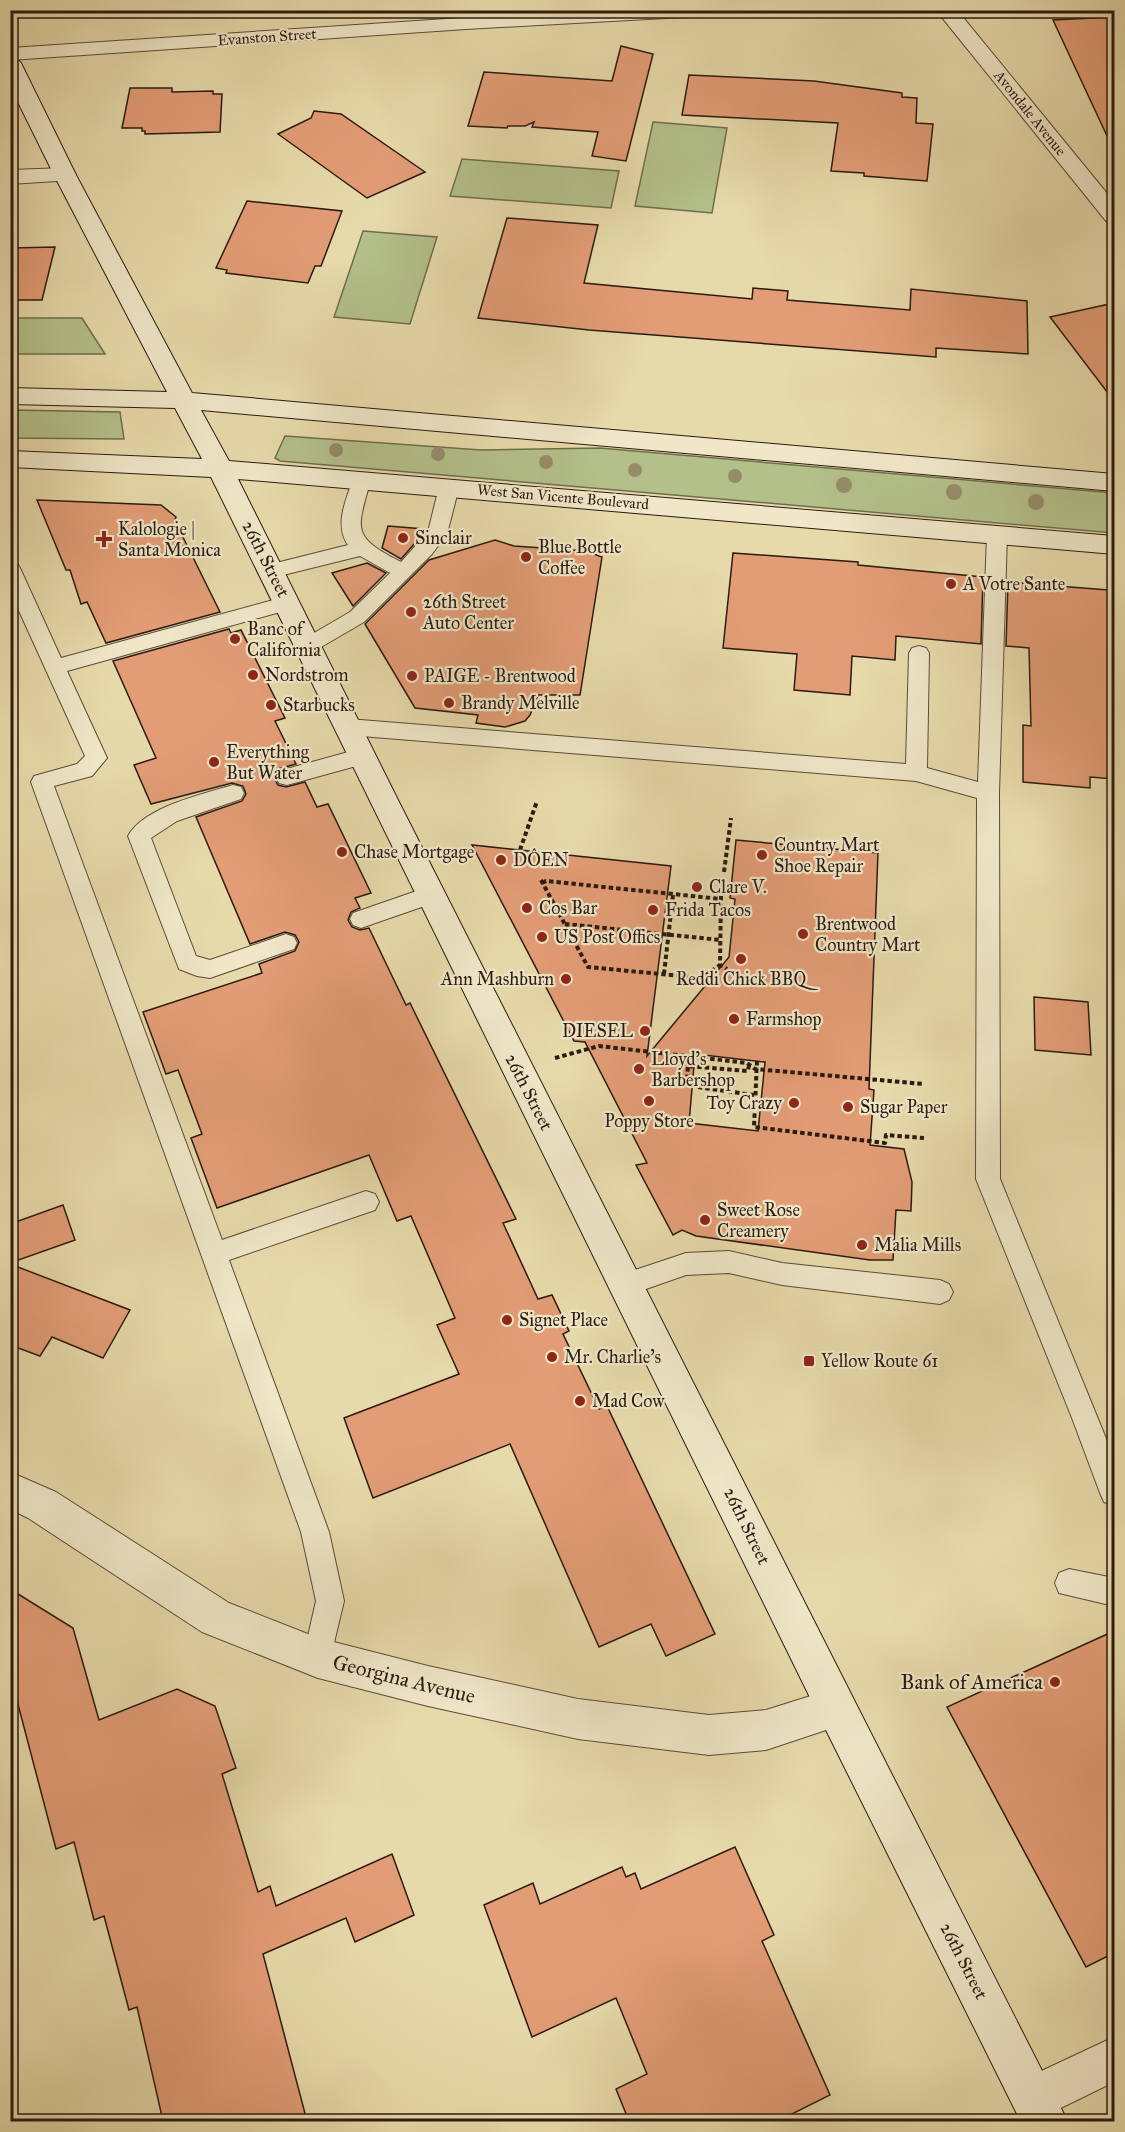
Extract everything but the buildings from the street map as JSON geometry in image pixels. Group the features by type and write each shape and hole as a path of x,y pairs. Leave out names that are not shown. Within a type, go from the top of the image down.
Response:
{"street":[{"name":"Evanston Street","path":"10,54 463,17 703,10"},
{"name":"Avondale Avenue","path":"946,10 1114,216"},
{"name":"26th Street","path":"10,63 65,175 288,603 836,1708 1040,2110"},
{"path":"10,177 65,175"},
{"path":"10,396 182,400 1114,482"},
{"name":"West San Vicente Boulevard","path":"10,459 219,469 362,479 1114,545"},
{"name":"Georgina Avenue","path":"10,1490 42,1505 216,1618 318,1658 428,1686 578,1719 709,1735 766,1730 836,1708"},
{"path":"1040,2110 1114,2059"}],"lane":[{"path":"362,479 350,522 350,537 361,549 402,571"},
{"path":"309,645 357,617 437,534 449,487"},
{"path":"997,535 988,798 988,1179 1086,1418 1114,1493"},
{"path":"271,571 361,549"},
{"path":"10,568 96,758 84,770 42,782 315,1532 330,1601 318,1658"},
{"path":"55,667 288,603"},
{"path":"916,773 919,653"},
{"path":"348,727 916,773 988,798"},
{"path":"286,777 363,756"},
{"path":"233,793 160,820 145,828 139,836 187,962 197,967 210,969 286,943"},
{"path":"361,919 431,895"},
{"path":"214,1254 366,1203"},
{"path":"626,1284 686,1264 729,1262 782,1274 940,1292"},
{"path":"1070,1583 1114,1592"}],"path":[{"path":"520,850 537,801"},
{"path":"724,872 732,818"},
{"path":"542,881 721,898 720,965 702,978 588,967 542,881"},
{"path":"664,974 673,894"},
{"path":"564,924 720,940"},
{"path":"720,965 727,969"},
{"path":"518,1070 599,1046 749,1064 755,1069 924,1084"},
{"path":"757,1061 754,1127 885,1143 886,1135 924,1138"},
{"path":"749,1064 748,1071 688,1066 687,1079 698,1081 697,1087 754,1095"}],"green space":[{"path":"653,122 727,128 712,213 635,206"},
{"path":"462,159 619,171 611,208 450,196"},
{"path":"363,231 437,237 410,324 334,317"},
{"path":"11,318 82,318 105,354 11,354"},
{"path":"11,410 120,412 124,439 11,438"},
{"path":"285,436 481,450 600,448 1114,493 1114,533 280,461 275,458"}],"place":[{"name":"Sinclair","path":"403,538"},
{"name":"Kalologie | Santa Monica","path":"104,539"},
{"name":"Blue Bottle Coffee","path":"526,557"},
{"name":"A Votre Sante","path":"951,584"},
{"name":"26th Street Auto Center","path":"411,612"},
{"name":"Banc of California","path":"235,639"},
{"name":"Nordstrom","path":"253,675"},
{"name":"PAIGE - Brentwood","path":"412,676"},
{"name":"Brandy Melville","path":"449,703"},
{"name":"Starbucks","path":"271,705"},
{"name":"Everything But Water","path":"214,762"},
{"name":"Chase Mortgage","path":"342,852"},
{"name":"Country Mart Shoe Repair","path":"762,855"},
{"name":"DÔEN","path":"501,860"},
{"name":"Clare V.","path":"697,887"},
{"name":"Cos Bar","path":"527,908"},
{"name":"Frida Tacos","path":"653,910"},
{"name":"Brentwood Country Mart","path":"803,934"},
{"name":"US Post Offics","path":"542,937"},
{"name":"Reddi Chick BBQ","path":"741,959"},
{"name":"Ann Mashburn","path":"566,979"},
{"name":"Farmshop","path":"734,1019"},
{"name":"DIESEL","path":"645,1031"},
{"name":"Lloyd's Barbershop","path":"639,1069"},
{"name":"Poppy Store","path":"649,1101"},
{"name":"Toy Crazy","path":"794,1103"},
{"name":"Sugar Paper","path":"848,1107"},
{"name":"Sweet Rose Creamery","path":"705,1220"},
{"name":"Malia Mills","path":"862,1245"},
{"name":"Signet Place","path":"507,1320"},
{"name":"Mr. Charlie's","path":"552,1357"},
{"name":"Yellow Route 61","path":"809,1361"},
{"name":"Mad Cow","path":"580,1401"},
{"name":"Bank of America","path":"1055,1682"}]}
